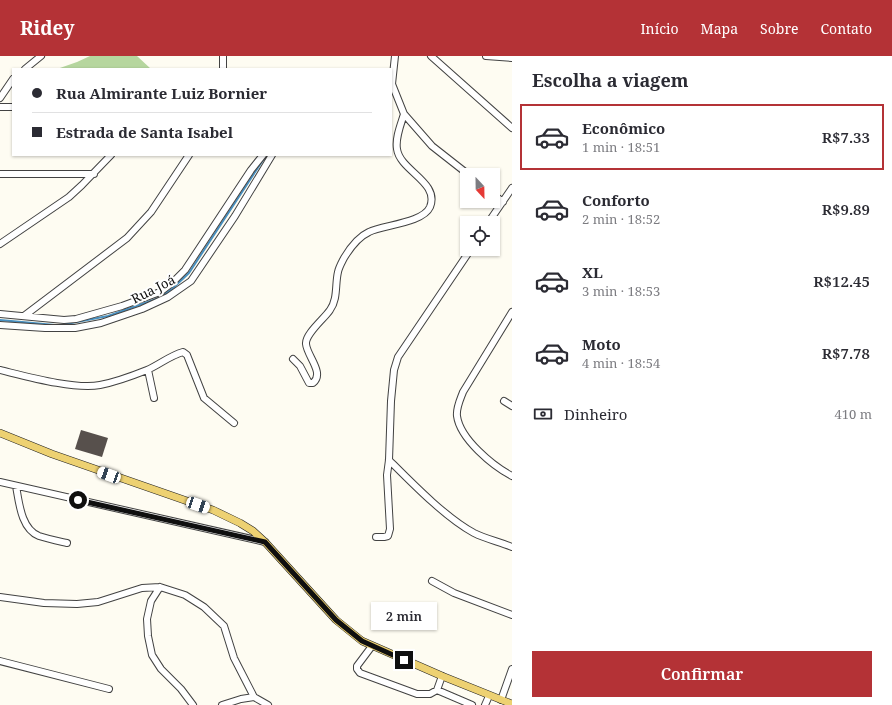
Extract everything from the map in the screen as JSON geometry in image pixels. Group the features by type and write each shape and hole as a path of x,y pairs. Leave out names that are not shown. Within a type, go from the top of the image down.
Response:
{"main road":[{"path":"0,433 74,462 213,510 240,523 265,542 336,620 362,641 489,696 512,704"}],"street":[{"path":"26,68 41,56"},
{"path":"223,56 224,68"},
{"path":"395,56 392,84 404,114 432,146 460,168"},
{"path":"431,56 512,128"},
{"path":"486,56 512,58"},
{"path":"0,98 12,80"},
{"path":"0,107 12,107"},
{"path":"293,359 300,366 309,383 313,383 317,375 306,342 309,335 331,309 334,300 338,270 344,257 355,242 369,232 423,215 430,208 431,198 429,190 400,158 397,150 397,143 404,114"},
{"path":"0,244 69,197 94,174 110,156"},
{"path":"24,316 127,238 151,212 188,156"},
{"name":"Rua Joá","path":"0,314 64,320 76,319 115,308 160,292 174,282 185,270 251,170 262,156"},
{"name":"Rua Joá","path":"0,325 75,328 101,323 142,309 168,297 191,281 235,216 271,156"},
{"path":"0,174 94,174"},
{"path":"493,216 512,188"},
{"path":"376,537 388,536 390,529 387,475 391,401 394,370 398,357 466,256"},
{"path":"512,312 463,392 458,405 457,415 459,425 467,438 488,460 512,476"},
{"path":"0,370 78,386 100,385 148,370 175,354 183,352 187,355 204,398 234,423"},
{"path":"148,370 154,398"},
{"path":"504,401 512,406"},
{"path":"389,460 402,474 457,522 475,533 512,547"},
{"path":"0,482 265,542"},
{"path":"16,486 24,518 30,529 38,536 67,543"},
{"path":"432,581 454,592 512,615"},
{"path":"160,587 151,602 147,620 148,636 152,655 161,669 181,689 193,705"},
{"path":"0,597 44,603 77,604 98,602 142,588 160,587 185,595 194,600 224,626 228,633 232,653 246,683 254,697 268,705"},
{"path":"372,646 357,666 360,673 417,694 430,694 438,690 442,676"},
{"path":"0,661 109,688"},
{"path":"501,700 512,668"},
{"path":"438,690 472,705"},
{"path":"485,705 489,696"},
{"path":"222,705 241,699 254,697"}],"green space":[{"path":"90,56 137,56 150,68 60,68"}],"building":[{"path":"81,430 108,438 102,457 75,449"}],"waterway":[{"path":"61,325 108,316 159,298 172,289 189,273 265,157"},
{"path":"0,320 55,325"}],"route":[{"path":"78,500 265,542 336,620 362,641 404,660"}]}
